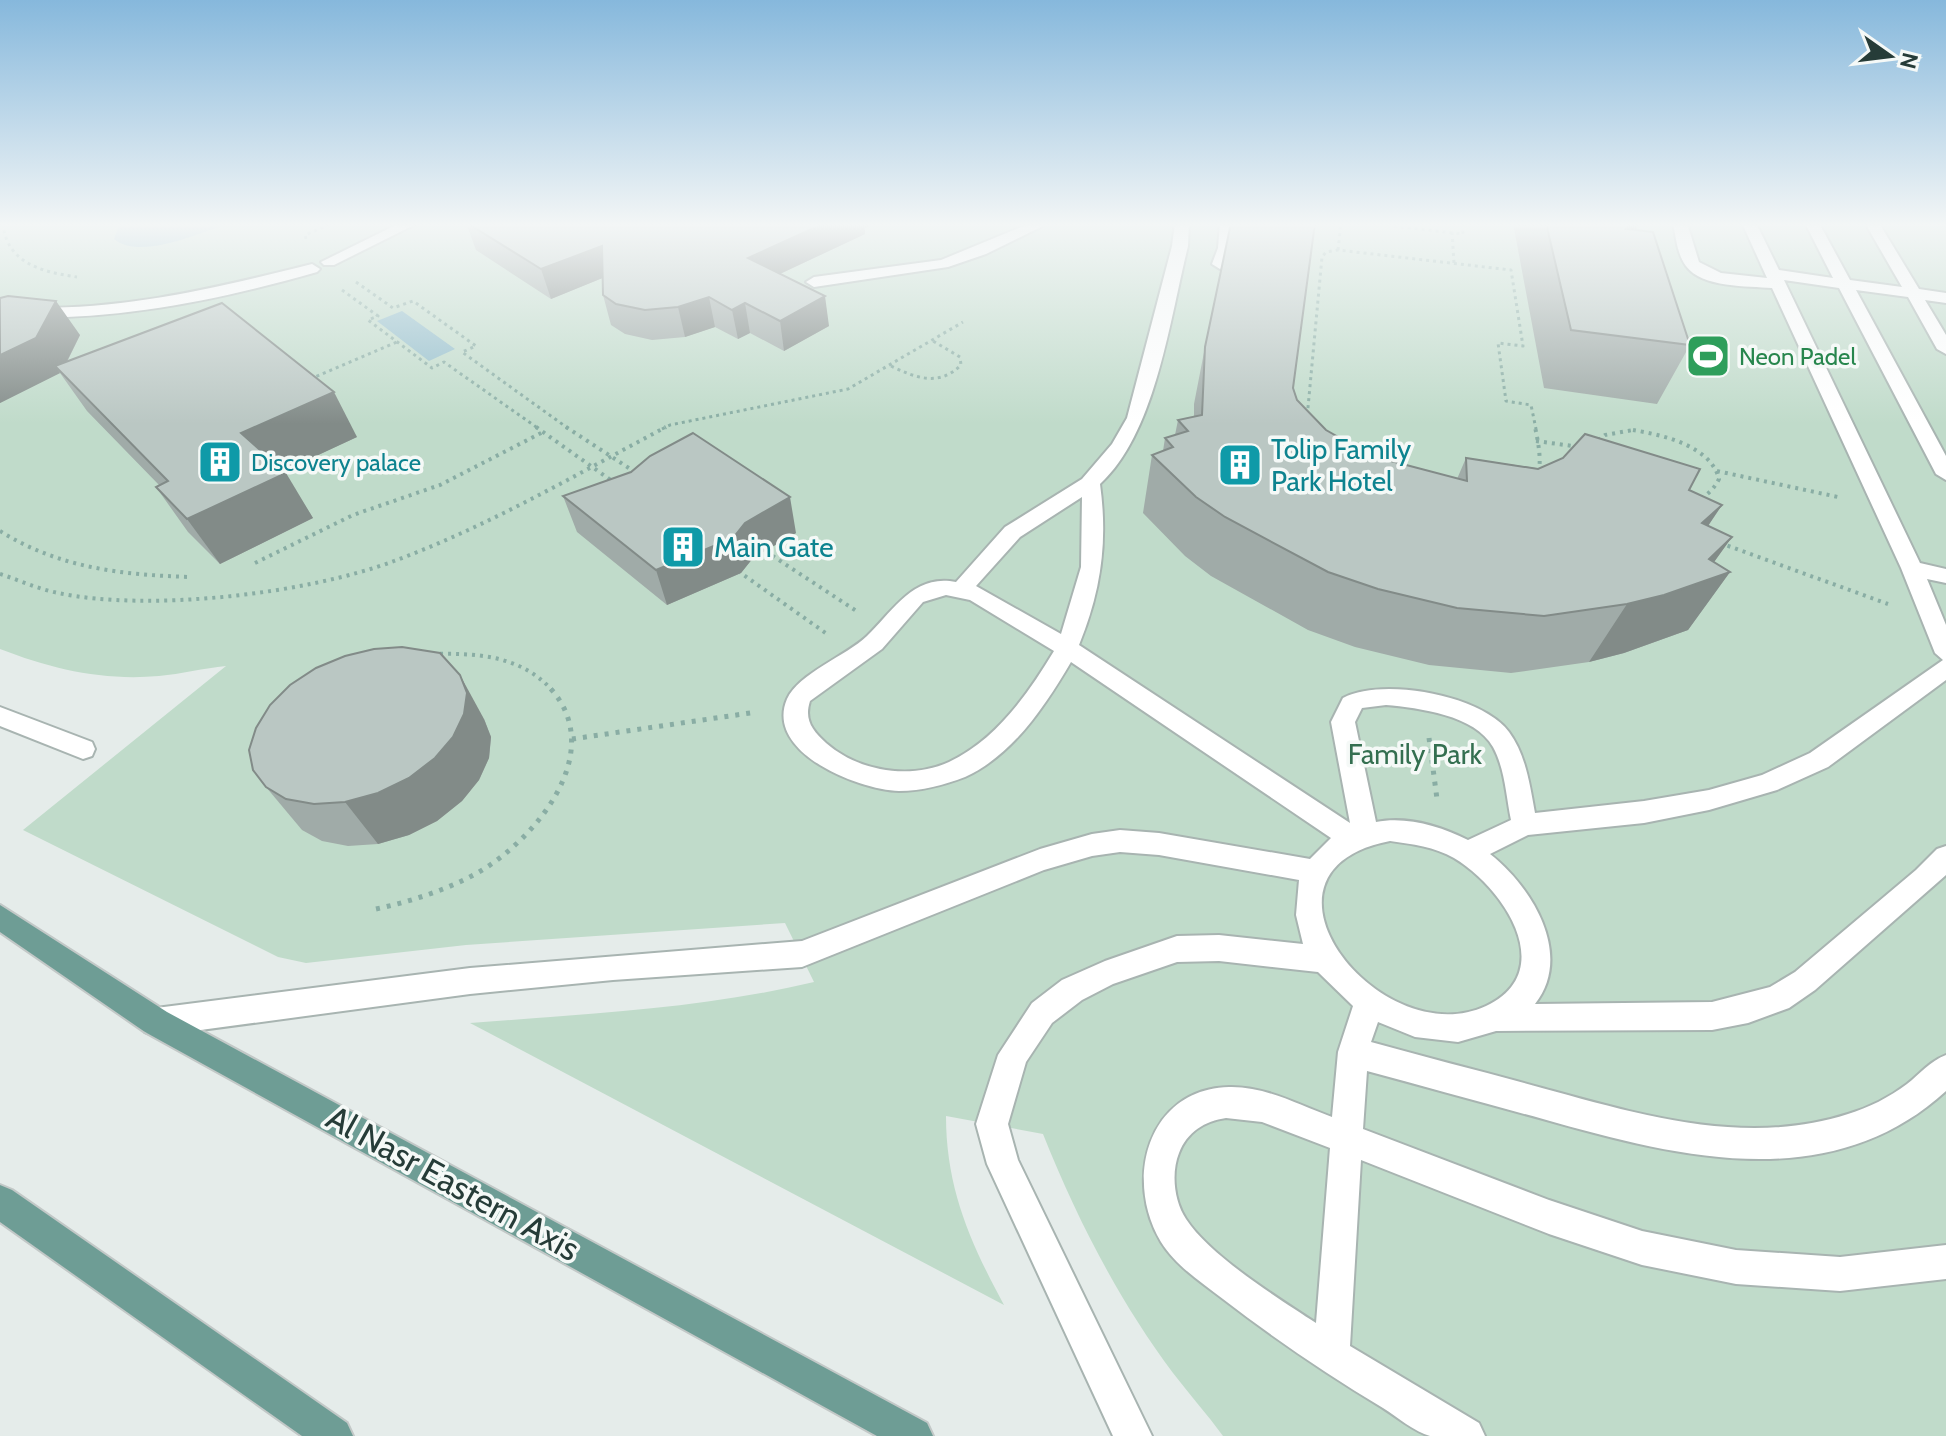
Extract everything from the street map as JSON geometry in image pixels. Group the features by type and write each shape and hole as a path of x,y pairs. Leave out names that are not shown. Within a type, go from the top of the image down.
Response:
{"main road":[{"name":"Al Nasr Eastern Axis","path":"0,917 156,1022 914,1436"},
{"path":"0,1202 334,1436"}],"street":[{"path":"0,312 92,313 162,306 239,290"},
{"path":"962,589 988,556 1019,527 1090,482 1126,440 1136,418 1169,290"},
{"path":"1781,290 1912,568 1946,653"},
{"path":"1848,290 1946,474"},
{"path":"1894,290 1946,298"},
{"path":"1913,290 1946,349"},
{"path":"1090,482 1095,520 1095,560 1085,603 1067,648 1052,675 1007,730 979,756 959,769 935,777 883,780 858,775 836,765 800,731 794,720 794,707 812,684 874,643 915,597 929,590 962,589 1067,648 1358,836"},
{"path":"1912,568 1946,576"},
{"path":"1468,852 1525,825 1657,810 1709,800 1768,783 1819,760 1946,668"},
{"path":"1358,836 1343,722 1345,711 1352,703 1365,697 1379,696 1465,712 1498,734 1507,749 1525,825"},
{"path":"0,716 83,749"},
{"path":"1499,1018 1521,1001 1533,977 1537,950 1531,922 1516,896 1494,872 1468,852 1416,832 1390,830 1358,836 1330,852 1315,871 1308,898 1311,929 1326,960 1369,1002 1402,1019 1437,1028 1470,1027 1499,1018 1712,1016 1758,1006 1779,998 1805,981 1926,878 1946,857"},
{"path":"156,1022 470,981 802,954 1040,860 1092,845 1120,841 1159,844 1315,871"},
{"path":"1133,1436 1003,1164 992,1124 1013,1055 1042,1013 1072,990 1177,949 1219,948 1326,960"},
{"path":"1331,1354 1353,1052 1369,1002"},
{"path":"1353,1052 1650,1133 1737,1143 1818,1139 1865,1125 1905,1106 1946,1070"},
{"path":"1466,1436 1284,1325 1196,1256 1174,1230 1161,1199 1158,1168 1166,1141 1183,1118 1205,1105 1234,1101 1262,1106 1549,1217 1655,1251 1736,1267 1840,1274 1946,1262"}],"path":[{"path":"342,290 378,316 368,320 432,368 444,362 614,483"},
{"path":"367,290 393,308 413,301 476,346 462,352 608,457 649,479"},
{"path":"1319,290 1306,428 1312,449 1329,470 1372,498 1409,511 1447,514 1478,513 1507,505 1534,486 1539,473 1531,405 1506,401 1498,343 1523,346 1514,290"},
{"path":"367,308 383,302"},
{"path":"0,574 58,593 130,600 193,599 292,588 392,562 481,525 670,425 834,394 860,384 963,322"},
{"path":"891,365 915,378 929,380 955,373 961,365 960,357 933,341"},
{"path":"310,379 398,342"},
{"path":"1618,431 1650,432 1699,451 1717,471 1719,481 1707,496 1694,501 1660,500 1633,492 1610,479 1599,469 1593,449 1605,435 1618,431"},
{"path":"255,563 353,515 440,485 543,432"},
{"path":"1536,441 1593,449"},
{"path":"1717,471 1882,506"},
{"path":"1660,500 1661,511"},
{"path":"0,531 42,555 73,565 108,573 191,577"},
{"path":"751,542 845,604"},
{"path":"1719,543 1934,621"},
{"path":"736,569 817,627"},
{"path":"376,909 445,890 506,853 531,831 549,807 563,783 571,759 569,714 559,694 544,678 525,666 476,653 417,656"},
{"path":"1424,703 1442,840"},
{"path":"572,739 794,707"}],"green space":[{"name":"Family Park","path":"0,290 1946,290 1946,1436 1223,1436 1173,1373 1117,1288 1084,1227 1043,1134 946,1116 950,1167 962,1214 1004,1305 470,1023 729,999 814,982 785,923 466,945 306,963 278,957 23,830 226,666 159,676 117,677 58,668 0,649"}],"water":[{"path":"402,311 455,349 429,361 377,321"}],"building":[{"path":"603,290 813,290 825,296 780,321 745,303 732,310 709,297 678,307 645,310 616,304 603,295"},
{"name":"Tolip Family Park Hotel","path":"1217,290 1306,290 1293,388 1297,400 1326,430 1372,456 1467,481 1466,458 1538,469 1563,458 1585,434 1700,469 1689,490 1722,505 1702,523 1732,537 1709,559 1730,572 1627,604 1544,616 1457,608 1378,589 1328,572 1225,517 1196,497 1152,455 1173,447 1165,438 1188,431 1178,420 1202,415 1205,347"},
{"path":"1562,290 1672,290 1690,345 1571,330"},
{"path":"8,296 56,301 36,338 0,355 0,298"},
{"name":"Discovery palace","path":"222,303 334,392 241,433 286,473 187,519 156,487 168,481 55,366"},
{"path":"693,433 790,497 745,523 733,538 656,570 563,496 631,472 650,456"},
{"path":"402,647 440,653 460,675 467,693 464,714 453,737 435,758 409,778 378,793 345,802 314,804 286,799 266,787 253,770 249,750 256,728 270,705 290,685 316,668 345,656"}],"place":[{"name":"Neon Padel","path":"1708,356"},
{"name":"Discovery palace","path":"220,462"},
{"name":"Tolip Family Park Hotel","path":"1240,465"},
{"name":"Main Gate","path":"683,547"}]}
